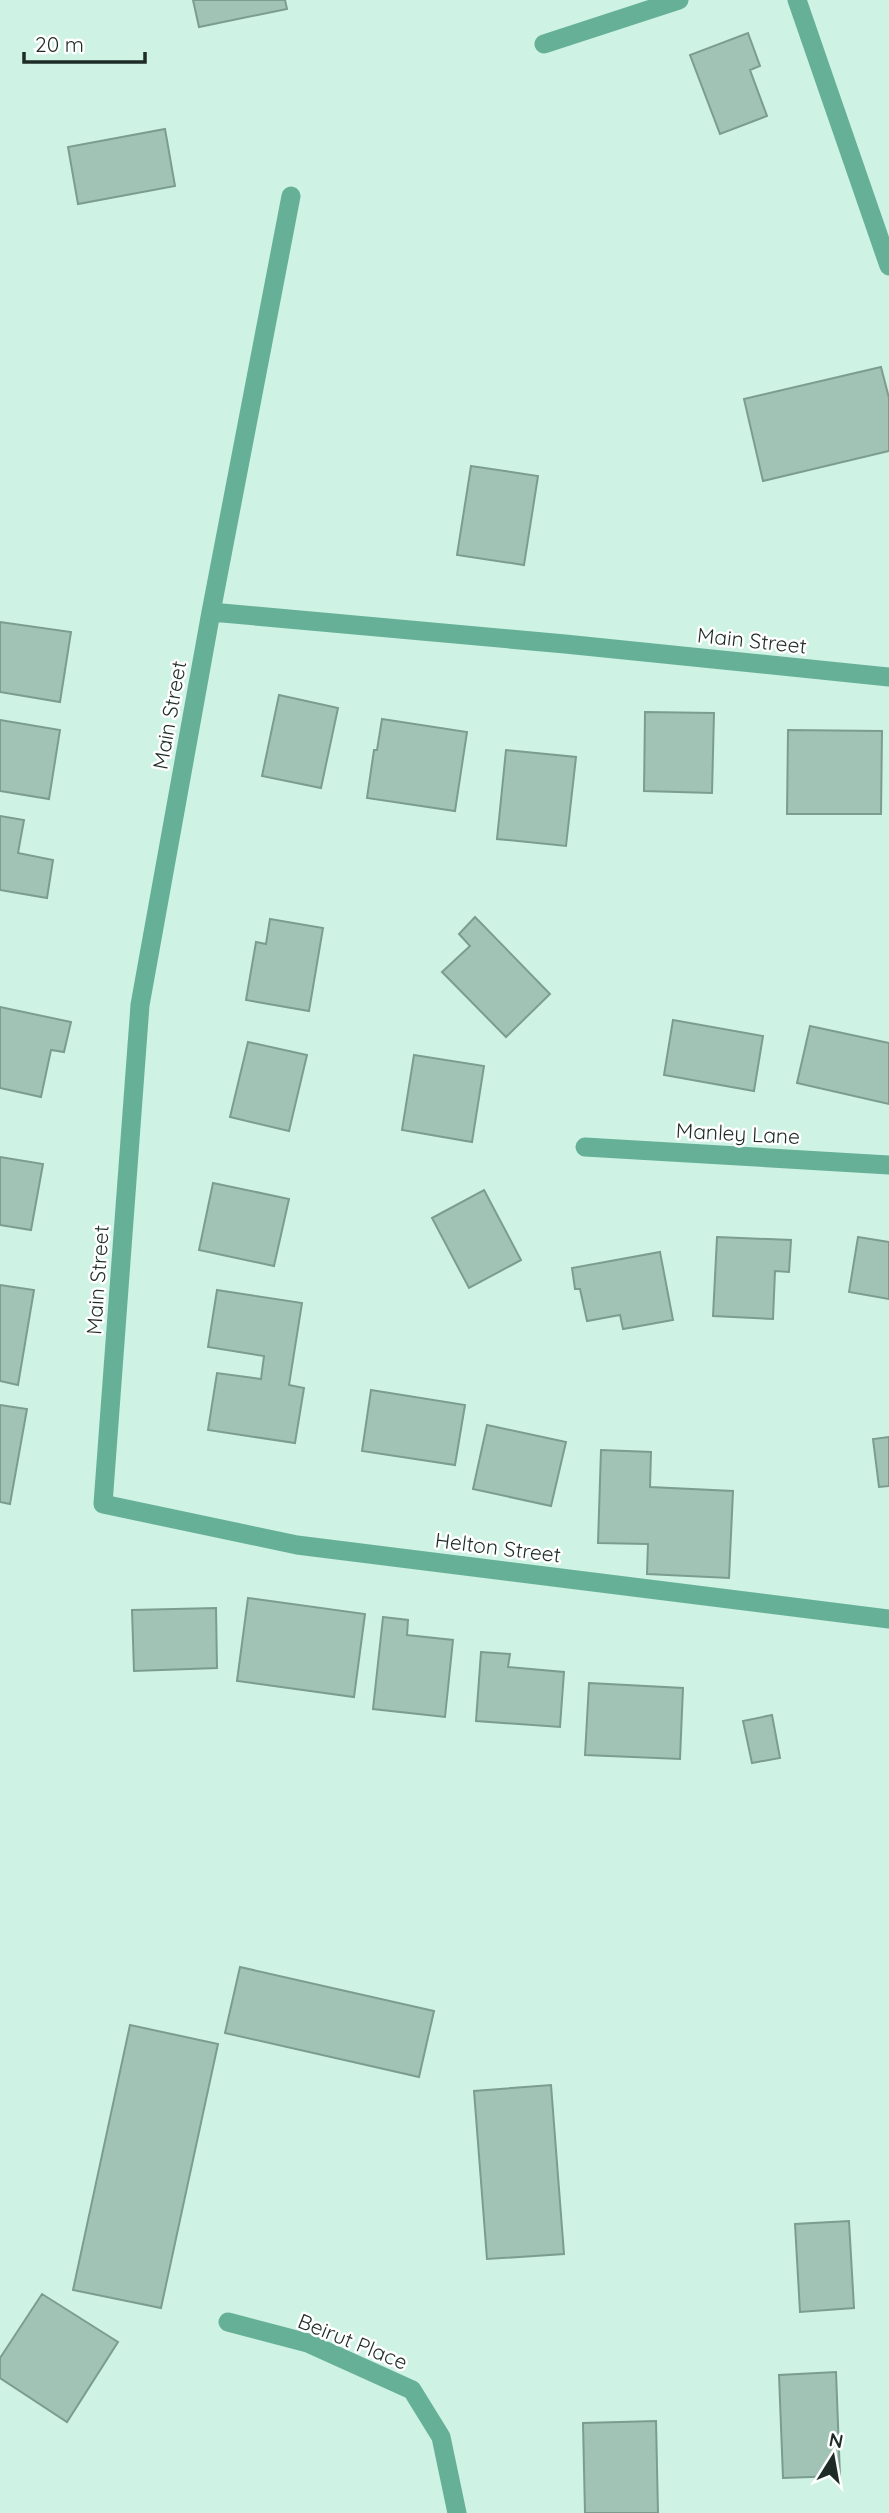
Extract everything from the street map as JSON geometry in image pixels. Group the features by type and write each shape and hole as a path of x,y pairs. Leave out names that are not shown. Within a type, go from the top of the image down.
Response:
{"street":[{"path":"544,44 679,0"},
{"path":"797,0 889,266"},
{"path":"211,612 291,196"},
{"name":"Main Street","path":"103,1504 140,1005 211,612 889,677"},
{"name":"Manley Lane","path":"585,1147 889,1165"},
{"name":"Helton Street","path":"103,1504 297,1545 889,1619"},
{"name":"Beirut Place","path":"228,2322 308,2343 412,2390 442,2437 457,2513"}],"building":[{"path":"193,0 285,0 287,9 199,27"},
{"path":"748,33 760,66 750,70 767,116 720,134 690,55"},
{"path":"165,129 175,186 78,204 68,147"},
{"path":"881,367 889,398 889,451 763,481 744,399"},
{"path":"471,466 538,476 524,565 457,555"},
{"path":"0,622 71,632 60,702 0,692"},
{"path":"279,695 338,708 321,788 262,776"},
{"path":"645,712 714,713 712,793 644,791"},
{"path":"382,719 467,732 455,811 367,798"},
{"path":"0,720 60,730 49,799 0,791"},
{"path":"788,730 882,731 881,814 787,814"},
{"path":"506,750 576,757 566,846 497,839"},
{"path":"0,816 24,820 18,853 53,860 47,898 0,890"},
{"path":"475,917 550,994 506,1037 442,972 470,946 459,934"},
{"path":"270,919 323,928 309,1011 246,1000 256,942 266,944"},
{"path":"0,1007 71,1022 64,1052 51,1050 41,1097 0,1088"},
{"path":"673,1020 763,1036 754,1091 664,1075"},
{"path":"810,1026 889,1043 889,1104 797,1083"},
{"path":"248,1042 307,1055 289,1131 230,1117"},
{"path":"414,1055 484,1066 472,1142 402,1130"},
{"path":"0,1157 43,1164 31,1230 0,1225"},
{"path":"213,1183 289,1199 274,1266 199,1250"},
{"path":"484,1190 521,1260 469,1288 432,1218"},
{"path":"717,1237 791,1240 789,1272 775,1271 773,1319 713,1316"},
{"path":"858,1237 889,1242 889,1299 849,1292"},
{"path":"660,1252 673,1320 623,1329 620,1315 587,1321 580,1289 575,1289 572,1268"},
{"path":"0,1285 34,1290 18,1385 0,1381"},
{"path":"217,1290 302,1303 289,1385 304,1388 295,1443 208,1430 217,1373 261,1379 264,1356 208,1347"},
{"path":"371,1390 465,1405 455,1465 362,1451"},
{"path":"0,1405 27,1409 10,1504 0,1502"},
{"path":"487,1425 566,1442 551,1506 473,1489"},
{"path":"889,1437 889,1486 879,1487 873,1439"},
{"path":"601,1450 651,1452 650,1487 733,1491 729,1578 647,1574 648,1544 598,1543"},
{"path":"248,1598 365,1614 354,1697 237,1681"},
{"path":"216,1608 217,1668 134,1671 132,1610"},
{"path":"383,1617 408,1620 407,1635 453,1640 445,1717 373,1709"},
{"path":"481,1652 510,1654 508,1667 564,1672 560,1727 476,1721"},
{"path":"589,1683 683,1688 680,1759 585,1755"},
{"path":"772,1715 780,1758 752,1763 743,1721"},
{"path":"240,1967 434,2011 419,2077 225,2033"},
{"path":"130,2025 218,2044 161,2308 73,2290"},
{"path":"551,2085 564,2254 487,2259 474,2091"},
{"path":"849,2221 854,2308 800,2312 795,2224"},
{"path":"42,2294 118,2342 67,2422 0,2378 0,2358"},
{"path":"836,2372 840,2476 783,2478 779,2375"},
{"path":"656,2421 658,2513 585,2513 583,2423"}]}
